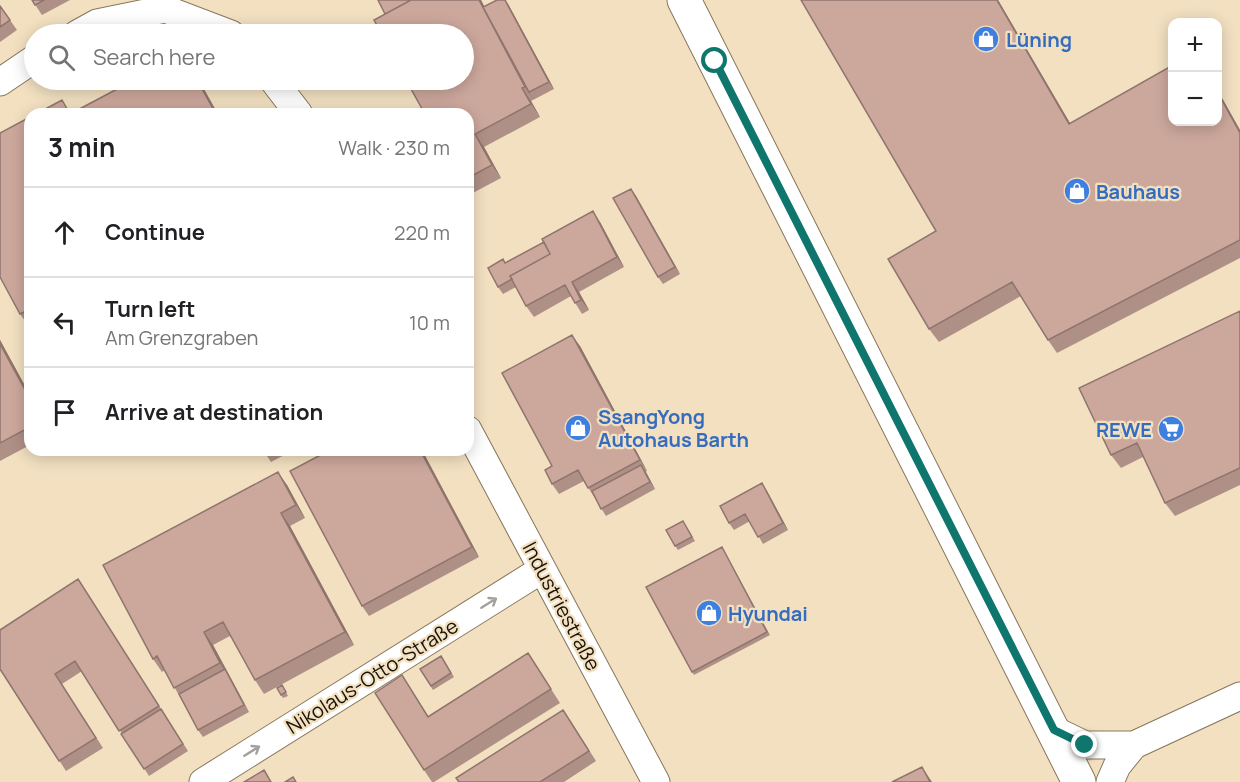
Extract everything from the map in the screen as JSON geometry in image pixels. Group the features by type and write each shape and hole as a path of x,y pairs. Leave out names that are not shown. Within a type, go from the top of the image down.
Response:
{"main road":[{"path":"684,0 1079,782"}],"street":[{"path":"95,24 165,9 205,24"},
{"path":"0,82 24,66"},
{"path":"281,90 294,108"},
{"name":"Industriestraße","path":"474,442 656,782"},
{"name":"Nikolaus-Otto-Straße","path":"203,782 541,570"},
{"path":"1054,730 1085,745 1134,745 1240,696"},
{"path":"1110,782 1117,765 1134,745"}],"building":[{"path":"32,0 44,0 35,5"},
{"path":"378,0 411,0 385,14"},
{"path":"411,0 479,0 525,87 522,88 531,104 475,134 492,165 474,175 474,108 422,108 412,90 474,90 474,24 376,24 374,20"},
{"path":"497,0 505,0 549,82 529,92 483,7"},
{"name":"Bauhaus","path":"801,0 997,0 1069,124 1168,68 1168,126 1222,126 1222,100 1240,133 1240,240 1048,340 1012,282 929,329 888,259 936,231"},
{"path":"0,6 10,20 0,27"},
{"path":"115,90 203,90 213,108 81,108"},
{"path":"62,100 67,108 47,108"},
{"path":"24,120 24,312 20,314 0,277 0,133"},
{"path":"631,189 675,267 658,277 613,198"},
{"path":"593,211 617,257 572,282 581,300 575,303 565,285 526,306 510,276 550,254 542,239"},
{"path":"544,242 550,254 510,276 512,279 498,287 488,268 503,259 505,263"},
{"name":"REWE","path":"1240,311 1240,468 1165,503 1137,443 1111,455 1079,388"},
{"path":"572,335 640,460 588,488 578,470 552,484 545,470 552,466 502,373"},
{"path":"0,344 24,388 24,430 0,443"},
{"path":"319,456 423,456 472,547 362,606 290,471"},
{"path":"641,465 650,482 601,509 592,491"},
{"path":"278,472 296,505 281,513 345,632 255,680 223,622 204,632 220,663 174,688 157,656 153,659 103,565"},
{"path":"762,483 783,523 758,537 745,514 729,523 720,506"},
{"path":"683,521 692,537 675,546 666,530"},
{"name":"Hyundai","path":"722,547 767,632 692,672 646,587"},
{"path":"78,579 159,706 119,731 75,661 55,674 96,738 59,761 0,669 0,630"},
{"path":"528,653 551,689 424,770 375,693 402,675 428,717"},
{"path":"441,656 451,673 431,686 420,669"},
{"path":"225,669 244,705 198,730 179,694"},
{"path":"282,685 286,692 281,695 277,688"},
{"path":"161,709 183,744 144,769 121,734"},
{"path":"563,710 589,751 540,782 459,782 456,778"},
{"path":"922,767 930,782 892,782"},
{"path":"264,770 271,782 244,782"},
{"path":"293,777 296,782 285,782"}],"place":[{"name":"Lüning","path":"986,39"},
{"name":"Bauhaus","path":"1077,191"},
{"name":"SsangYong Autohaus Barth","path":"578,428"},
{"name":"REWE","path":"1171,429"},
{"name":"Hyundai","path":"709,613"}],"route":[{"path":"715,61 1054,730 1085,745"}]}
